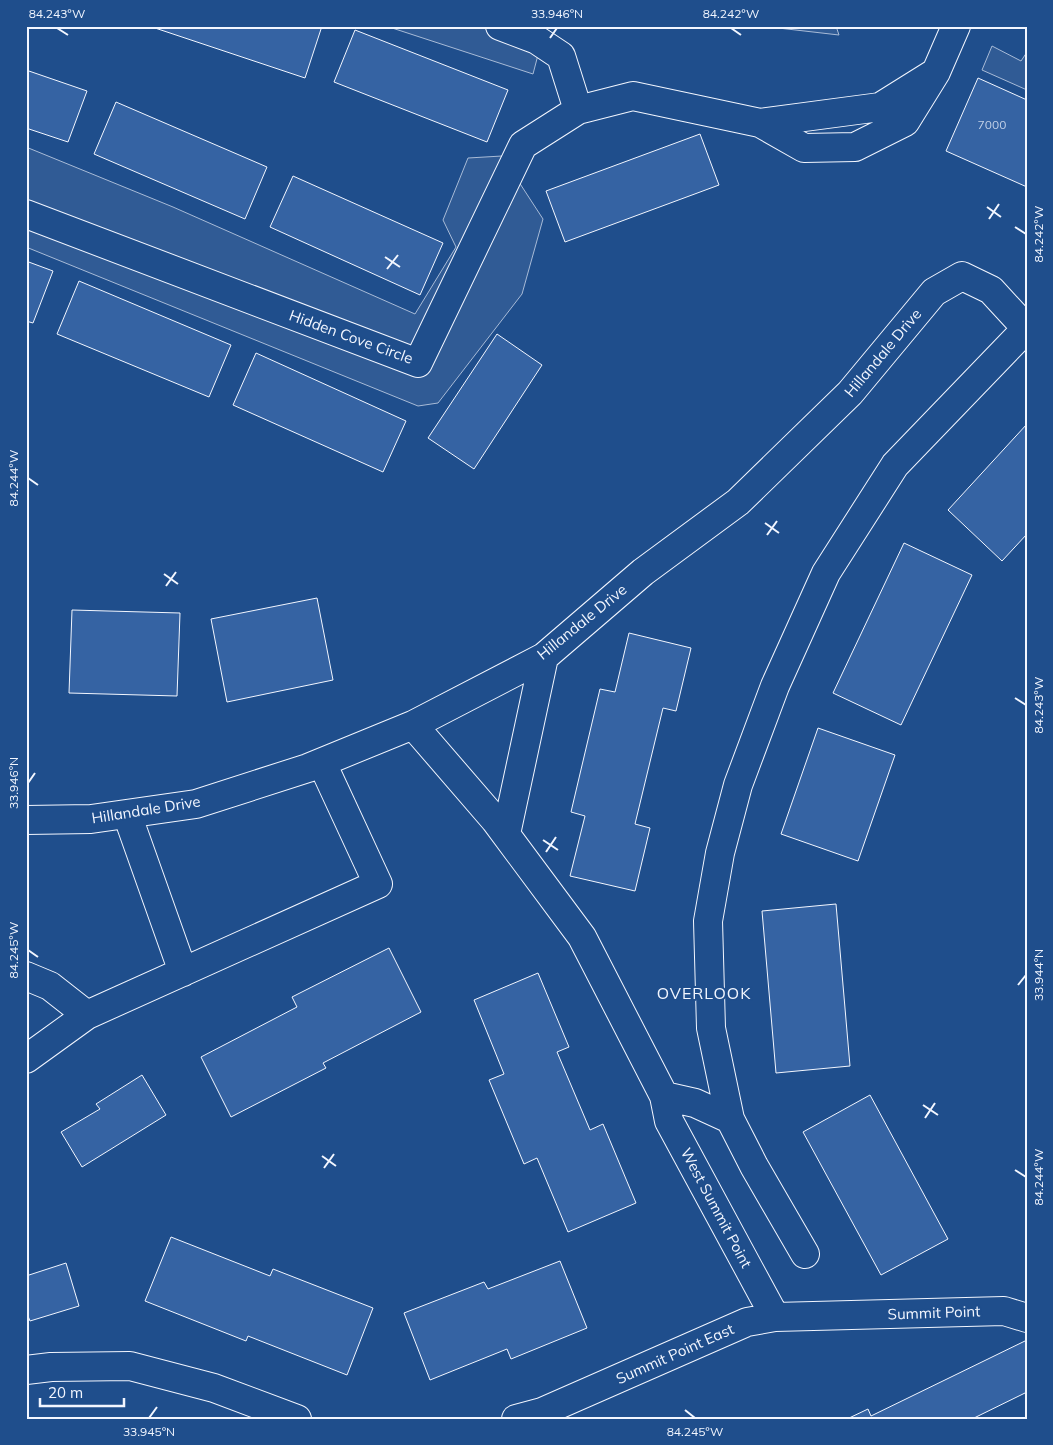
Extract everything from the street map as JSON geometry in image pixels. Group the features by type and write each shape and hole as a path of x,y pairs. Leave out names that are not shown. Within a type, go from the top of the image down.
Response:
{"street":[{"path":"500,26 537,40 562,56 578,110"},
{"name":"Hidden Cove Circle","path":"26,214 418,363 523,145 578,110 632,96 760,123 804,148 855,147 906,122 936,72 956,26"},
{"name":"Hidden Cove Circle","path":"760,123 880,107 936,72"},
{"name":"Hillandale Drive","path":"26,820 91,819 196,804 322,763 413,725 544,657 643,572 738,502 850,393 934,292 962,276 991,290 1026,328"},
{"path":"805,1254 754,1166 730,1119 711,1028 708,921 720,853 738,785 751,749 775,686 826,573 895,465 1026,328"},
{"path":"506,834 544,657"},
{"name":"West Summit Point","path":"413,725 506,834 582,937 664,1096 669,1120 775,1316"},
{"path":"26,1059 87,1015 378,884 322,763"},
{"path":"127,814 183,972"},
{"path":"26,976 50,986 87,1015"},
{"path":"664,1096 695,1102 730,1119"},
{"name":"Summit Point","path":"840,1316 1004,1311 1027,1318"},
{"name":"Summit Point East","path":"516,1419 542,1412 747,1322 775,1316 840,1316"},
{"path":"26,1370 51,1367 130,1366 214,1388 297,1419"}],"shaded area":[{"path":"386,26 540,26 545,28 533,74"},
{"path":"761,26 836,26 839,35"},
{"path":"992,46 1021,61 1027,52 1027,90 982,70"},
{"path":"26,147 173,207 415,314 456,247 443,220 468,158 502,156 543,219 522,294 438,403 418,406 26,247"}],"building":[{"path":"149,26 322,26 305,78"},
{"path":"355,30 508,90 487,142 334,82"},
{"path":"26,70 87,91 68,142 26,128"},
{"path":"978,78 1027,100 1027,187 946,151"},
{"path":"116,102 267,167 245,219 94,154"},
{"path":"700,134 719,185 565,242 546,191"},
{"path":"293,176 443,243 420,295 270,227"},
{"path":"26,261 53,271 33,323 26,321"},
{"path":"79,281 231,345 209,397 57,334"},
{"path":"497,334 542,365 474,469 428,438"},
{"path":"256,353 406,421 383,472 233,405"},
{"path":"1027,424 1027,534 1002,561 948,510"},
{"path":"904,543 972,575 901,725 833,693"},
{"path":"317,598 333,680 227,702 211,619"},
{"path":"72,610 180,613 177,696 69,693"},
{"path":"629,633 691,648 676,711 663,708 635,824 650,828 635,891 570,876 585,816 571,812 600,689 615,692"},
{"path":"818,728 895,755 858,861 781,834"},
{"path":"836,904 850,1066 776,1073 762,911"},
{"path":"389,948 421,1012 323,1063 326,1068 231,1117 201,1057 297,1007 292,997"},
{"path":"538,973 569,1047 557,1052 590,1130 603,1124 636,1203 568,1232 537,1158 524,1164 489,1080 504,1074 474,1000"},
{"path":"142,1075 166,1115 82,1167 61,1132 100,1109 96,1104"},
{"path":"870,1095 948,1239 881,1275 803,1132"},
{"path":"171,1237 270,1276 273,1269 373,1308 347,1375 248,1336 246,1341 145,1301"},
{"path":"560,1261 587,1328 511,1359 507,1349 430,1380 404,1313 484,1282 488,1289"},
{"path":"66,1263 79,1306 30,1321 26,1311 26,1276"},
{"path":"1027,1340 1027,1392 972,1419 847,1419 868,1409 871,1416"}],"district":[{"name":"OVERLOOK","path":"704,993"}]}
